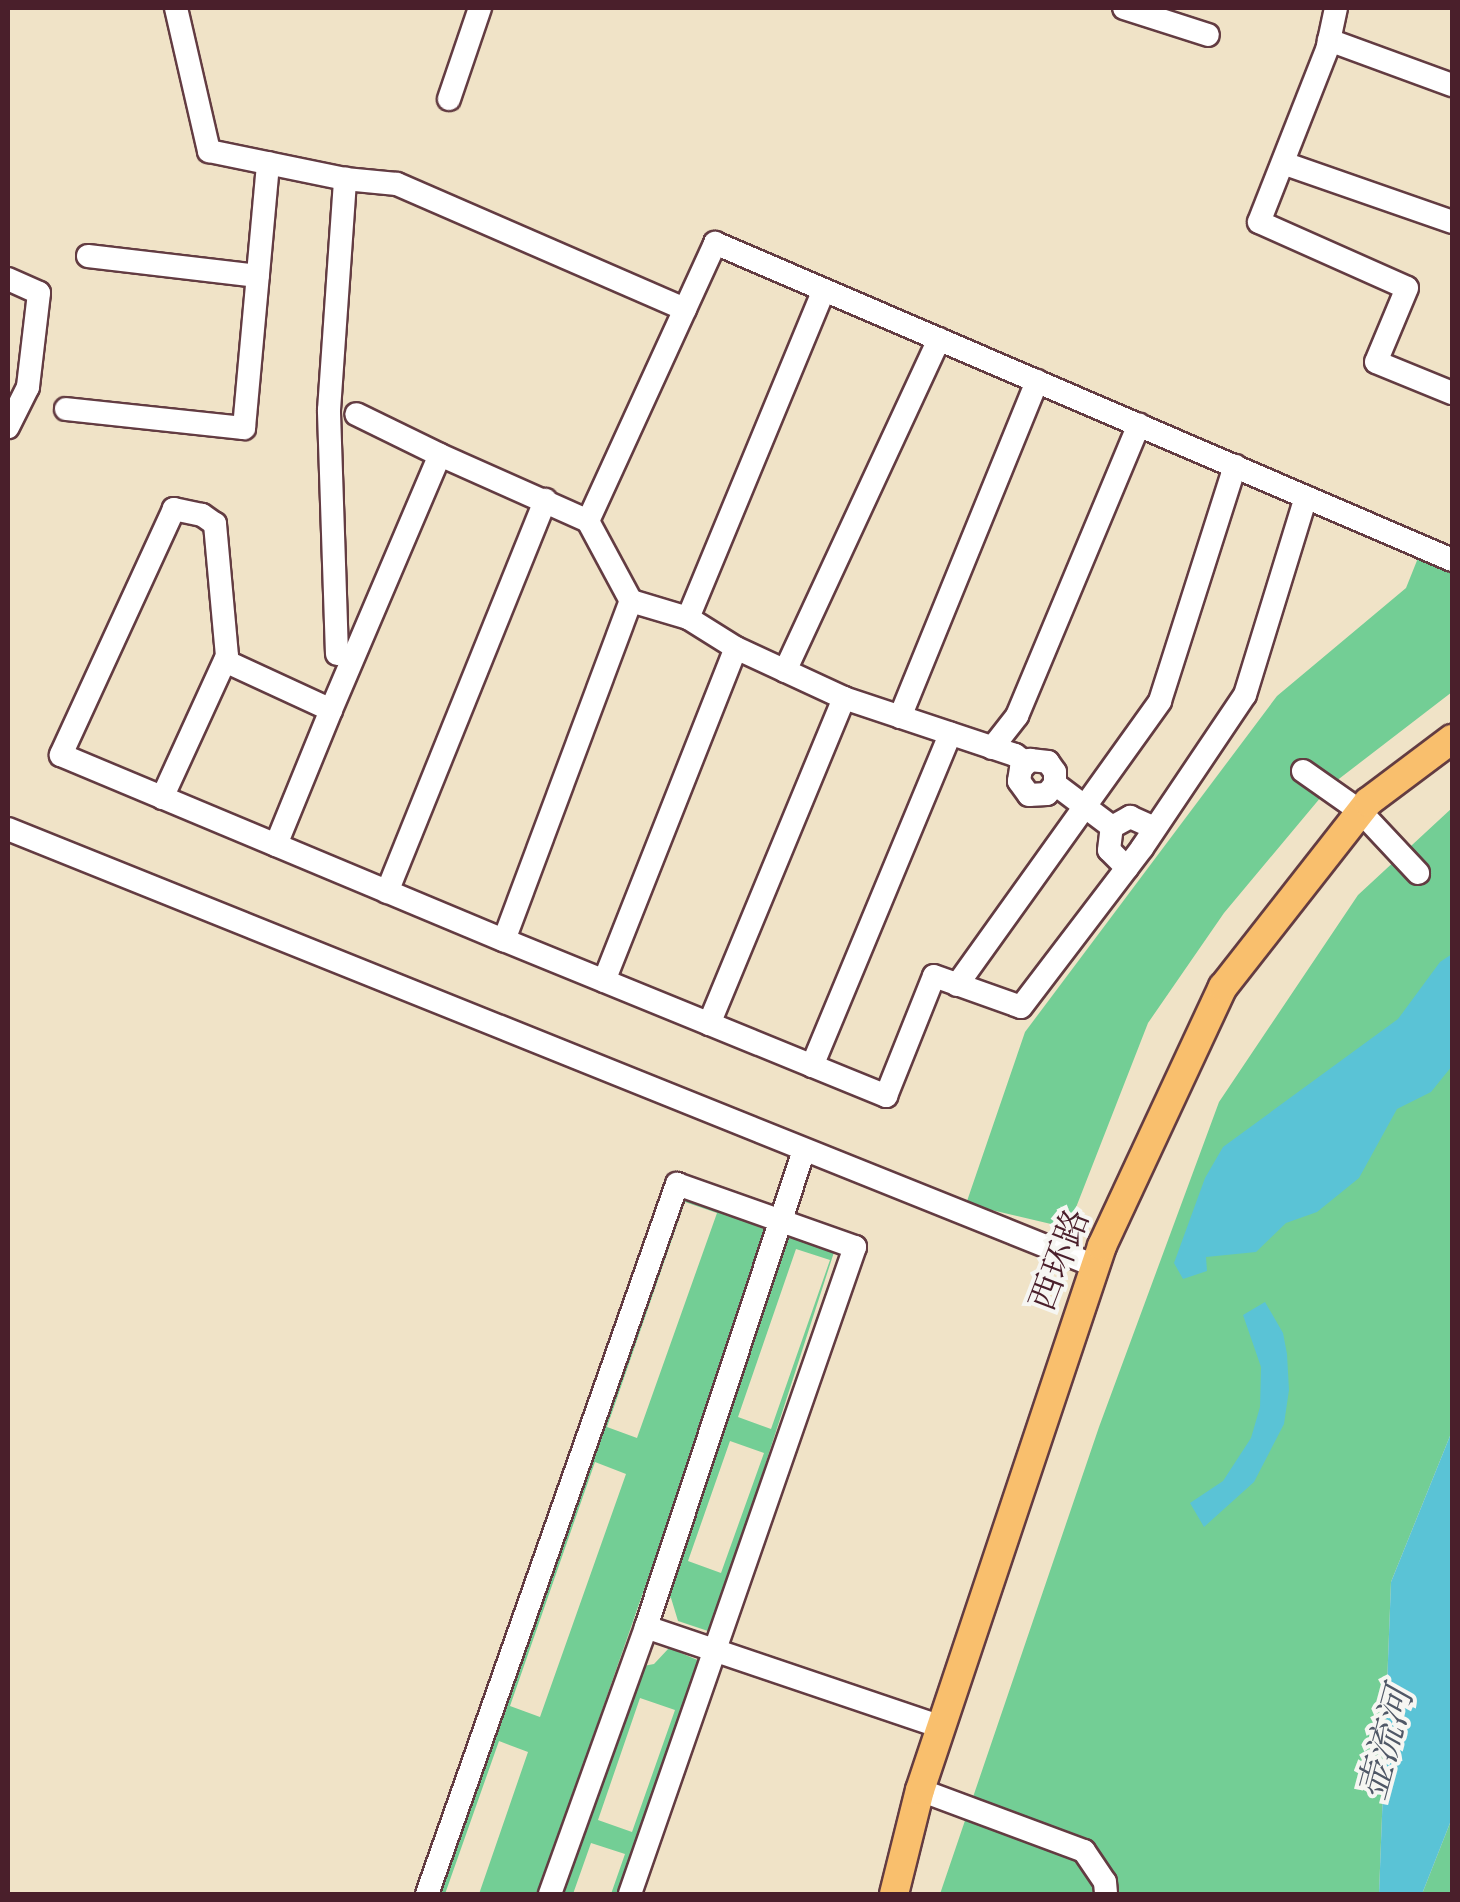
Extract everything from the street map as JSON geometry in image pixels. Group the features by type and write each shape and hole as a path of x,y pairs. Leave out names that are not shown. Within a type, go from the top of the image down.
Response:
{"main road":[{"name":"西环路","path":"894,1894 920,1790 1095,1266 1223,987 1360,812 1451,744"}],"street":[{"path":"176,8 208,151 345,179 397,184 686,309"},
{"path":"449,99 480,8"},
{"path":"1124,8 1208,35"},
{"path":"1336,8 1330,40 1260,222 1407,288 1376,362 1452,393"},
{"path":"1330,40 1452,85"},
{"path":"66,409 244,428 268,163"},
{"path":"1283,163 1452,222"},
{"path":"336,654 330,410 345,179"},
{"path":"588,521 715,243 1452,560"},
{"path":"88,256 258,276"},
{"path":"8,279 39,293 28,387 8,427"},
{"path":"688,618 824,290"},
{"path":"785,671 939,339"},
{"path":"900,717 1037,381"},
{"path":"356,414 588,521 631,601 688,618 736,648 844,698 1026,763 1036,759 1048,762 1055,772 1054,784 1112,826"},
{"path":"992,748 1017,716 1139,425"},
{"path":"276,845 440,455"},
{"path":"957,984 1160,701 1235,466"},
{"path":"162,798 225,661 219,536 215,524 202,515 174,509 61,756 387,892 886,1096 934,976 1021,1007 1127,868 1245,695 1306,497"},
{"path":"387,892 545,500"},
{"path":"504,940 631,601"},
{"path":"604,981 736,648"},
{"path":"225,661 331,710"},
{"path":"710,1024 844,698"},
{"path":"812,1066 950,734"},
{"path":"1302,772 1360,812 1418,874"},
{"path":"1112,826 1130,817 1155,828"},
{"path":"1112,826 1109,850 1127,868"},
{"path":"8,829 1095,1266"},
{"path":"550,1894 646,1627 804,1150"},
{"path":"427,1894 677,1184 855,1247 630,1894"},
{"path":"646,1627 941,1726"},
{"path":"920,1790 1084,1851 1106,1882 1106,1894"}],"green space":[{"path":"1418,558 1452,573 1452,692 1331,785 1224,913 1148,1023 1068,1228 966,1204 1025,1032 1277,696 1406,588"},
{"path":"1452,808 1452,1431 1391,1582 1379,1894 940,1894 1099,1427 1219,1102 1358,895"},
{"path":"683,1197 769,1231 538,1894 479,1894 528,1752 499,1741 445,1894 439,1894","holes":["685,1202 717,1213 637,1438 607,1427","595,1462 626,1474 540,1717 510,1706"]},
{"path":"794,1230 836,1246 711,1632 678,1621 671,1598 664,1594 783,1239","holes":["796,1249 830,1260 771,1429 738,1417","730,1441 764,1453 721,1573 688,1561"]},
{"path":"669,1648 700,1661 620,1894 611,1894 625,1854 591,1843 573,1894 559,1894 638,1667 654,1664","holes":["640,1698 675,1710 632,1832 598,1820"]},
{"path":"1452,1818 1452,1894 1422,1894"}],"water":[{"path":"1452,954 1452,1066 1431,1092 1397,1109 1359,1178 1317,1212 1286,1223 1256,1252 1206,1257 1207,1271 1183,1279 1174,1263 1205,1178 1223,1147 1398,1019 1440,962"},
{"path":"1265,1302 1283,1333 1287,1354 1289,1390 1284,1424 1254,1482 1204,1527 1190,1503 1223,1481 1251,1438 1260,1407 1261,1367 1243,1315"},
{"name":"壶流河","path":"1452,1431 1452,1818 1422,1894 1379,1894 1391,1582"}]}
